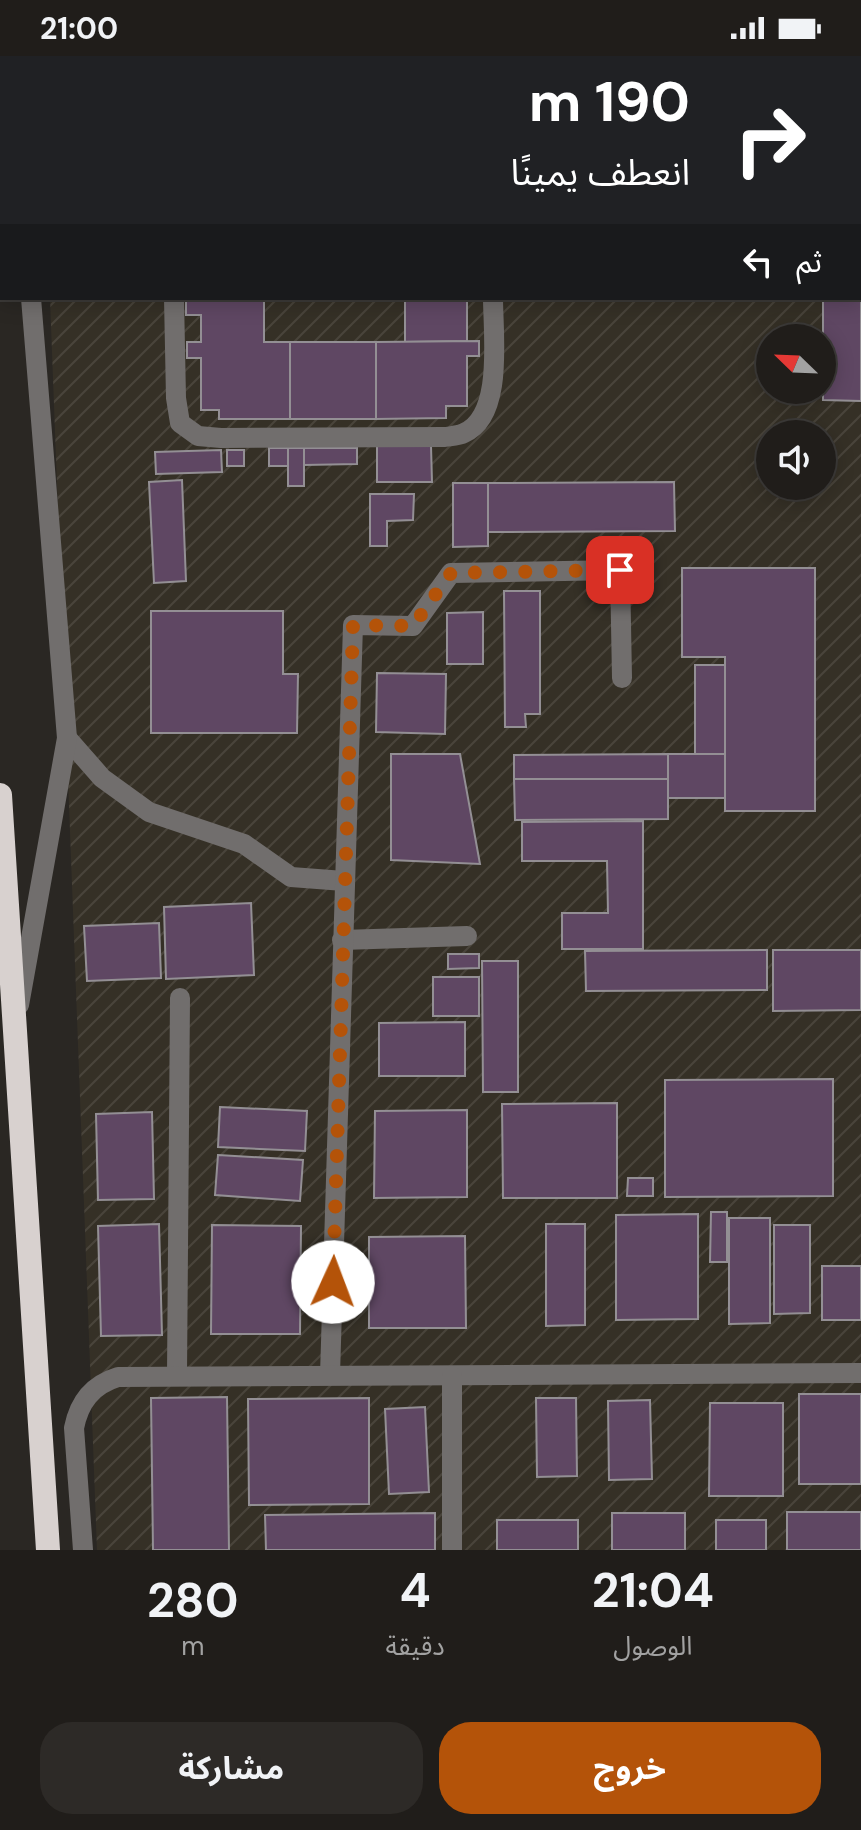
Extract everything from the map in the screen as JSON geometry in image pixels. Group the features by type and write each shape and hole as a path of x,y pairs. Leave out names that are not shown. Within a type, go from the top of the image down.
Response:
{"highway":[{"path":"0,795 48,1550"}],"street":[{"path":"14,1033 67,738 31,300"},
{"path":"174,300 176,398 180,423 198,436 221,438 445,437 465,433 484,415 492,391 493,300"},
{"path":"330,1375 353,625 413,626 451,573 620,570 622,678"},
{"path":"67,738 102,778 149,812 244,844 291,877 344,881"},
{"path":"342,940 467,936"},
{"path":"177,1375 180,998"},
{"path":"83,1550 74,1428 81,1404 97,1386 118,1377 861,1373"},
{"path":"452,1376 452,1550"}],"shaded area":[{"path":"50,300 861,300 861,1550 97,1550"}],"building":[{"path":"186,300 264,300 264,342 290,342 290,419 219,419 219,410 201,410 201,358 187,358 187,342 201,342 201,315 186,315"},
{"path":"405,300 467,300 467,341 405,342"},
{"path":"823,300 861,300 861,401 836,400 836,324 823,324"},
{"path":"479,341 479,356 467,356 467,406 446,406 446,418 376,419 376,342"},
{"path":"290,342 376,342 376,419 290,419"},
{"path":"377,446 431,446 432,482 377,482"},
{"path":"269,448 288,448 288,466 269,466"},
{"path":"288,448 304,448 304,486 288,486"},
{"path":"304,448 357,448 357,464 304,465"},
{"path":"221,450 222,472 156,474 155,452"},
{"path":"227,450 244,450 244,466 227,466"},
{"path":"182,480 186,581 154,583 149,482"},
{"path":"674,482 675,531 488,532 488,483"},
{"path":"453,483 488,483 488,546 453,547"},
{"path":"370,494 414,494 413,520 387,521 387,546 370,546"},
{"path":"682,568 815,568 815,811 725,811 725,657 682,657"},
{"path":"504,591 540,591 540,714 525,714 526,727 505,727"},
{"path":"151,611 283,611 283,674 298,674 297,733 151,733"},
{"path":"483,612 483,664 447,664 447,613"},
{"path":"695,665 725,665 725,754 695,754"},
{"path":"377,673 446,674 445,734 376,732"},
{"path":"391,754 460,754 480,864 391,860"},
{"path":"668,754 725,754 725,798 668,798"},
{"path":"668,754 668,779 514,779 514,755"},
{"path":"514,779 668,779 668,819 515,820"},
{"path":"643,821 643,949 562,949 562,913 608,913 607,861 522,861 522,822"},
{"path":"251,903 254,975 166,979 164,907"},
{"path":"159,923 161,978 87,981 84,926"},
{"path":"767,950 767,990 586,991 585,951"},
{"path":"773,950 861,950 861,1010 773,1011"},
{"path":"448,954 479,954 479,968 448,969"},
{"path":"482,961 518,961 518,1092 483,1092"},
{"path":"433,977 479,977 479,1016 433,1016"},
{"path":"465,1022 465,1076 379,1076 379,1023"},
{"path":"833,1079 833,1196 665,1197 665,1080"},
{"path":"617,1103 617,1198 503,1198 502,1104"},
{"path":"220,1107 307,1111 305,1151 218,1147"},
{"path":"467,1110 467,1197 374,1198 375,1111"},
{"path":"152,1112 154,1199 98,1200 96,1114"},
{"path":"218,1155 303,1160 300,1201 215,1195"},
{"path":"628,1178 653,1178 653,1196 627,1196"},
{"path":"711,1212 727,1212 727,1262 710,1262"},
{"path":"698,1214 698,1319 616,1320 616,1215"},
{"path":"729,1218 770,1218 770,1323 729,1324"},
{"path":"159,1224 162,1335 101,1336 98,1226"},
{"path":"546,1224 585,1224 585,1325 546,1326"},
{"path":"212,1225 301,1226 300,1334 211,1334"},
{"path":"774,1225 810,1225 810,1313 774,1314"},
{"path":"465,1236 466,1328 369,1328 369,1237"},
{"path":"822,1266 861,1266 861,1320 822,1320"},
{"path":"799,1394 861,1394 861,1484 799,1484"},
{"path":"227,1397 229,1550 153,1550 151,1398"},
{"path":"369,1398 369,1504 249,1505 248,1399"},
{"path":"536,1398 576,1398 577,1476 537,1477"},
{"path":"650,1400 652,1479 609,1480 608,1401"},
{"path":"710,1403 783,1403 783,1496 709,1496"},
{"path":"425,1407 429,1492 389,1494 385,1409"},
{"path":"787,1512 861,1512 861,1550 787,1550"},
{"path":"435,1513 435,1550 266,1550 265,1515"},
{"path":"612,1513 685,1513 685,1550 612,1550"},
{"path":"497,1520 578,1520 578,1550 497,1550"},
{"path":"716,1520 766,1520 766,1550 716,1550"}],"route":[{"path":"333,1282 353,625 413,626 451,573 620,570"}]}
